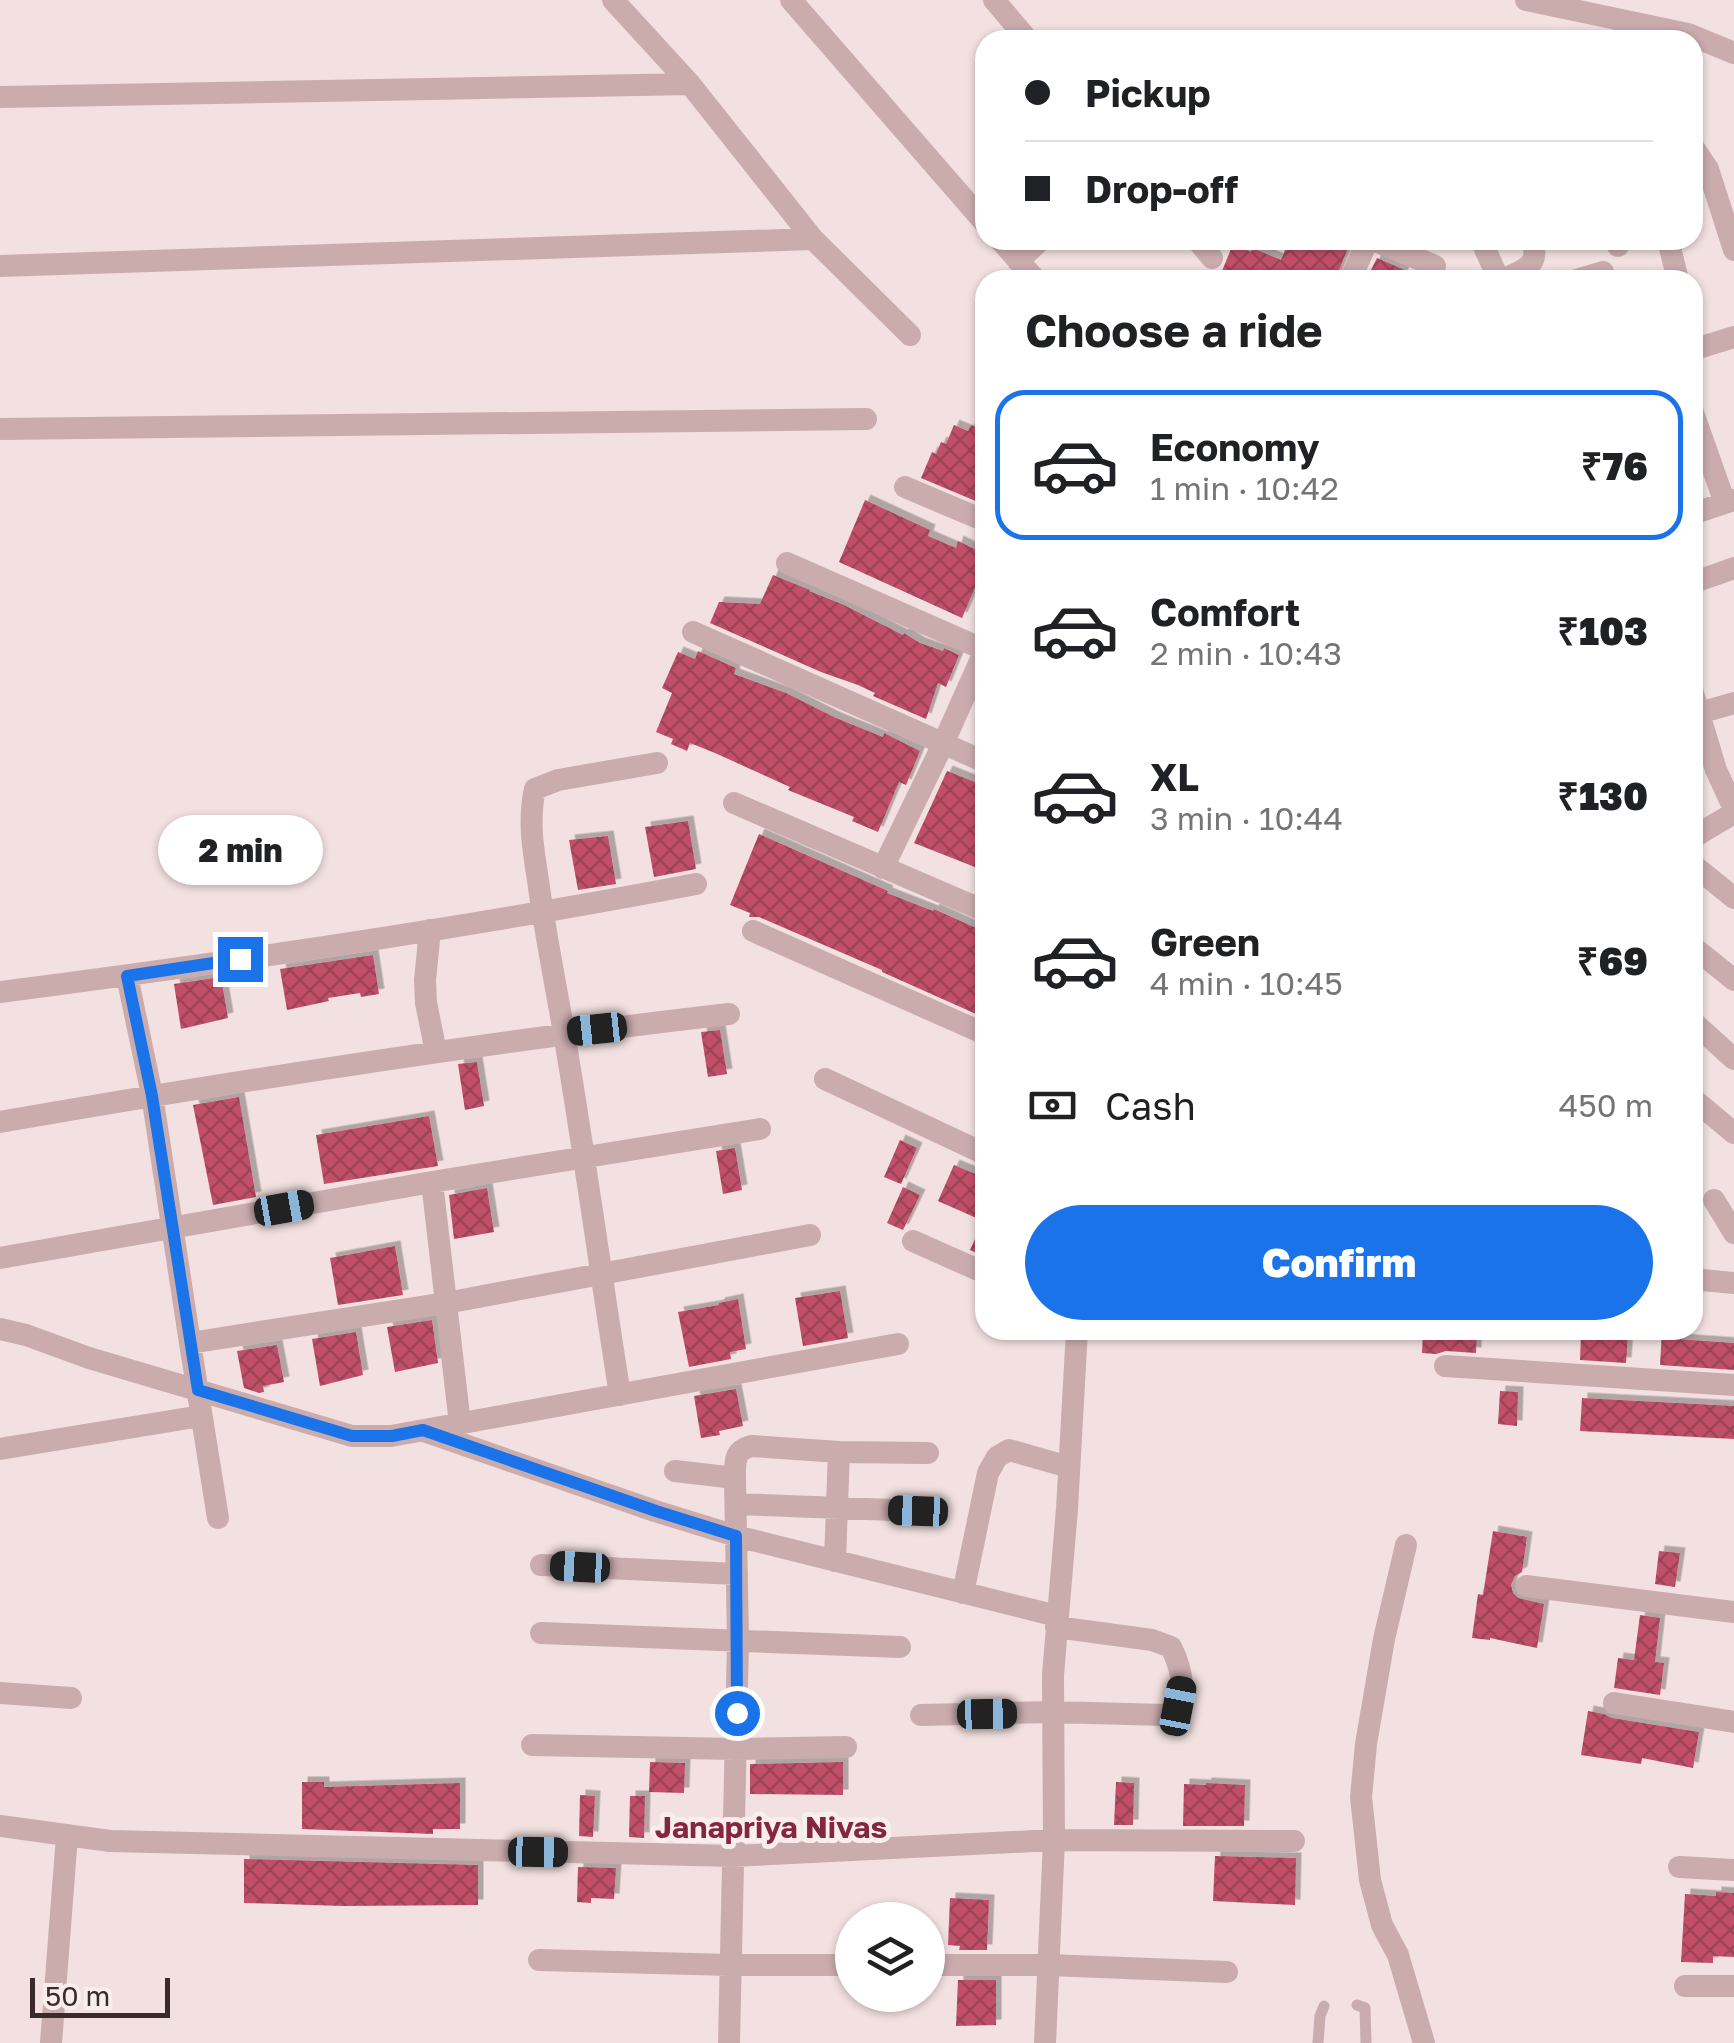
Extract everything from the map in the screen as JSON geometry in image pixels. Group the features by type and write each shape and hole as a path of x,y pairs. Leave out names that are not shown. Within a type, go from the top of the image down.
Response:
{"street":[{"path":"613,0 690,84 813,240 910,335"},
{"path":"791,0 975,212"},
{"path":"994,0 1020,30"},
{"path":"1526,0 1669,30"},
{"path":"1703,40 1734,53"},
{"path":"0,97 690,84"},
{"path":"1703,162 1734,250"},
{"path":"0,266 813,240"},
{"path":"1008,250 1026,270"},
{"path":"1018,262 1031,250"},
{"path":"1395,250 1434,266"},
{"path":"1703,342 1734,337"},
{"path":"0,430 866,419"},
{"path":"1703,436 1730,501 1703,510"},
{"path":"906,487 975,517"},
{"path":"787,562 975,646"},
{"path":"1703,579 1734,568"},
{"path":"693,632 975,758"},
{"path":"883,868 975,672"},
{"path":"1703,702 1734,702"},
{"path":"1703,718 1725,767 1734,811 1703,831"},
{"path":"620,1395 585,1158 542,913 531,807 535,789 558,780 657,763"},
{"path":"734,803 975,908"},
{"path":"1703,873 1734,898"},
{"path":"0,992 542,913 696,884"},
{"path":"430,930 426,1003 436,1052"},
{"path":"752,931 975,1030"},
{"path":"1703,955 1734,980"},
{"path":"127,976 152,1096 218,1518"},
{"path":"0,1122 564,1033 728,1014"},
{"path":"1703,1031 1734,1059"},
{"path":"825,1079 975,1149"},
{"path":"1703,1107 1734,1134"},
{"path":"0,1258 760,1129"},
{"path":"432,1182 460,1424"},
{"path":"1714,1200 1734,1234"},
{"path":"190,1343 446,1303 810,1236"},
{"path":"913,1241 975,1269"},
{"path":"1703,1279 1734,1283"},
{"path":"0,1330 352,1436 392,1436 898,1344"},
{"path":"1045,2043 1054,1840 1057,1622 1076,1340"},
{"path":"1444,1366 1734,1385"},
{"path":"0,1449 201,1416"},
{"path":"423,1430 736,1536 963,1593 1057,1622 1166,1644 1181,1667 1178,1706 1164,1715 921,1715"},
{"path":"728,2043 738,1642 737,1454 752,1446 839,1452 928,1452"},
{"path":"963,1593 988,1473 997,1456 1009,1450 1069,1467"},
{"path":"835,1562 839,1452"},
{"path":"674,1471 735,1478"},
{"path":"736,1504 918,1511"},
{"path":"1406,1545 1384,1638 1360,1797 1370,1880 1424,2043"},
{"path":"541,1565 737,1574"},
{"path":"1526,1586 1734,1612"},
{"path":"541,1632 900,1648"},
{"path":"0,1692 71,1698"},
{"path":"1614,1704 1734,1722"},
{"path":"532,1745 846,1747"},
{"path":"0,1826 110,1842 734,1856 1054,1840 1294,1841"},
{"path":"51,2043 68,1836"},
{"path":"1679,1867 1734,1870"},
{"path":"539,1960 835,1965"},
{"path":"945,1965 1227,1972"},
{"path":"1684,1986 1734,1986"}],"lane":[{"path":"1357,2004 1365,2008 1366,2043"},
{"path":"1318,2043 1324,2006"}],"building":[{"path":"1231,250 1258,250 1281,260 1285,250 1347,250 1339,270 1222,270"},
{"path":"1377,258 1405,270 1371,270"},
{"path":"954,425 968,431 971,425 975,427 975,501 921,478 932,452 936,454 941,442 946,444"},
{"path":"865,500 930,530 928,536 956,548 958,541 975,549 975,587 962,618 839,562"},
{"path":"773,575 920,643 959,655 946,687 938,683 926,719 873,696 875,693 858,685 710,623 719,602 760,604"},
{"path":"698,651 736,668 734,674 920,751 906,785 899,782 878,832 852,821 854,817 788,790 790,787 715,753 690,743 687,751 656,732 672,693 662,688 678,652 695,659"},
{"path":"947,771 975,782 975,867 914,843"},
{"path":"688,821 696,869 654,877 645,827"},
{"path":"759,834 887,893 934,909 975,927 975,1014 759,917 749,917 750,913 730,905"},
{"path":"608,836 616,884 578,890 569,840"},
{"path":"373,955 379,994 328,998 329,1001 287,1010 280,969"},
{"path":"221,977 228,1018 181,1029 174,984"},
{"path":"720,1030 727,1074 708,1077 701,1032"},
{"path":"477,1062 484,1106 465,1110 458,1064"},
{"path":"239,1097 256,1197 213,1205 193,1105"},
{"path":"429,1116 438,1166 324,1184 316,1135"},
{"path":"900,1140 917,1148 901,1184 884,1177"},
{"path":"735,1148 742,1190 723,1194 716,1151"},
{"path":"954,1165 975,1174 975,1217 938,1201"},
{"path":"903,1187 920,1195 903,1230 887,1223"},
{"path":"487,1188 494,1232 454,1239 449,1195"},
{"path":"395,1246 403,1295 338,1305 330,1258"},
{"path":"840,1291 848,1338 803,1346 795,1298"},
{"path":"738,1299 746,1349 730,1352 731,1359 689,1367 678,1312"},
{"path":"432,1320 438,1363 395,1372 387,1327"},
{"path":"356,1332 363,1375 320,1386 312,1339"},
{"path":"1423,1340 1477,1340 1476,1353 1422,1353"},
{"path":"1581,1340 1628,1340 1626,1363 1580,1360"},
{"path":"1661,1340 1734,1343 1734,1370 1660,1365"},
{"path":"277,1345 284,1382 263,1386 264,1392 259,1393 244,1388 237,1351"},
{"path":"736,1389 743,1426 701,1438 694,1396"},
{"path":"1500,1391 1518,1392 1517,1426 1498,1424"},
{"path":"1582,1398 1734,1406 1734,1439 1580,1431"},
{"path":"1493,1531 1527,1537 1522,1572 1511,1585 1518,1598 1544,1604 1537,1648 1472,1638"},
{"path":"1659,1551 1680,1553 1675,1587 1655,1584"},
{"path":"1640,1615 1660,1618 1655,1662 1664,1663 1660,1695 1614,1688 1618,1658 1634,1660"},
{"path":"1588,1711 1699,1732 1693,1768 1642,1758 1641,1764 1581,1755"},
{"path":"650,1762 685,1763 684,1793 649,1792"},
{"path":"843,1762 843,1795 750,1794 750,1764"},
{"path":"302,1782 324,1782 324,1787 460,1783 460,1829 433,1829 433,1834 302,1829"},
{"path":"1116,1782 1134,1783 1133,1825 1114,1825"},
{"path":"1184,1784 1245,1785 1244,1826 1183,1826"},
{"path":"580,1795 595,1796 593,1837 579,1836"},
{"path":"630,1796 645,1796 644,1838 629,1837"},
{"path":"1215,1856 1296,1858 1295,1905 1213,1901"},
{"path":"244,1859 478,1865 478,1905 244,1903"},
{"path":"578,1867 616,1868 614,1899 577,1902"},
{"path":"1716,1892 1734,1893 1734,1957 1713,1956 1713,1963 1681,1962 1685,1894 1716,1896"},
{"path":"950,1898 989,1900 987,1950 959,1950 960,1946 948,1945"},
{"path":"958,1980 996,1980 996,2025 956,2026"}],"district":[{"name":"Janapriya Nivas","path":"771,1827"}],"route":[{"path":"240,959 127,976 152,1096 198,1390 352,1436 392,1436 423,1430 736,1536 737,1713"}]}
